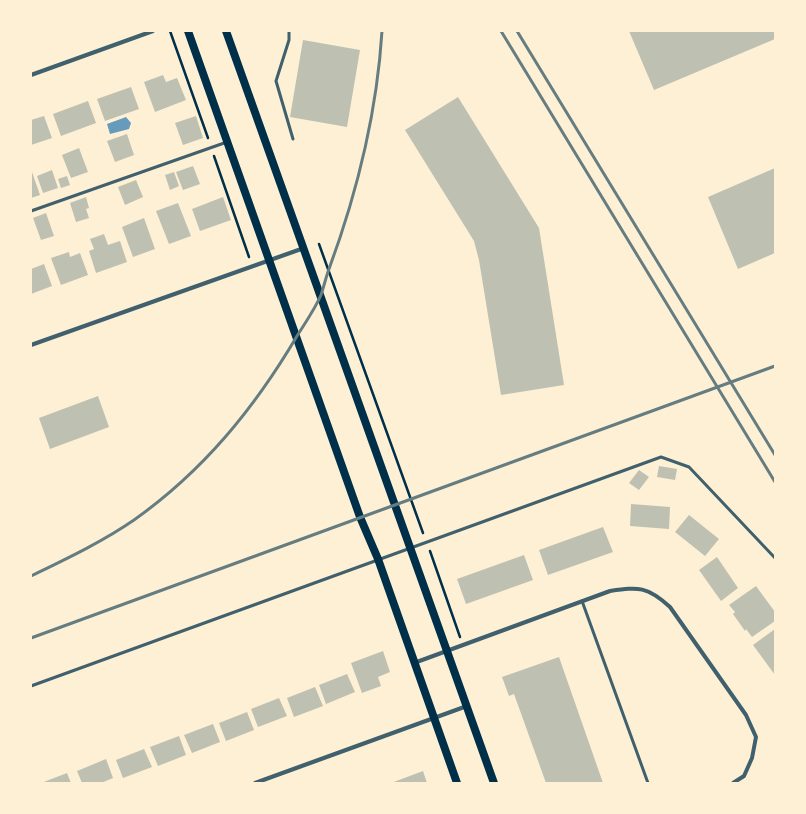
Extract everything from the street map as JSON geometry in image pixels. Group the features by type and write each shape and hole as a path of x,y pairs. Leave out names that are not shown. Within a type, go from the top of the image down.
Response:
{"main road":[{"path":"188,31 360,517 378,559 457,783"},
{"path":"226,31 494,783"}],"street":[{"path":"31,75 153,31"},
{"path":"31,345 304,248"},
{"path":"414,663 464,646 610,591 636,588 655,594 670,607 746,715 756,737 752,758 744,776 733,783"},
{"path":"255,783 467,706"}],"lane":[{"path":"289,31 289,40 276,81 293,139"},
{"path":"31,211 227,142"},
{"path":"31,686 661,457 689,467 775,558"},
{"path":"582,601 648,783"}],"path":[{"path":"319,244 464,646"}],"water":[{"path":"126,117 131,123 129,129 110,134 107,124"}],"building":[{"path":"629,31 775,31 775,39 654,90"},
{"path":"303,40 360,50 347,127 290,117"},
{"path":"163,75 166,82 177,78 186,100 155,112 144,82"},
{"path":"131,87 139,109 105,121 97,99"},
{"path":"458,97 539,228 564,385 501,395 479,260 474,241 405,130"},
{"path":"88,101 96,123 61,136 53,114"},
{"path":"44,116 52,138 31,145 31,120"},
{"path":"196,116 203,138 183,145 175,123"},
{"path":"127,134 134,155 115,162 107,141"},
{"path":"79,148 88,172 71,178 62,155"},
{"path":"193,166 200,184 183,190 176,172"},
{"path":"775,168 775,253 738,269 708,197"},
{"path":"52,170 58,188 43,193 37,176"},
{"path":"31,172 40,195 31,198"},
{"path":"174,172 179,186 170,190 165,175"},
{"path":"67,176 70,185 61,188 58,179"},
{"path":"136,180 143,197 125,205 118,187"},
{"path":"86,197 89,208 86,209 89,218 76,222 70,203"},
{"path":"223,197 231,220 200,231 192,209"},
{"path":"178,203 191,236 169,244 156,211"},
{"path":"46,213 54,236 41,240 33,218"},
{"path":"144,218 155,249 133,257 122,227"},
{"path":"104,234 108,245 120,241 127,262 96,273 89,251 94,249 90,239"},
{"path":"69,252 70,257 80,253 88,275 61,285 51,258"},
{"path":"44,264 52,286 31,294 31,269"},
{"path":"98,396 109,427 50,449 39,418"},
{"path":"659,466 677,469 675,480 657,477"},
{"path":"639,470 649,477 639,490 629,483"},
{"path":"631,504 670,507 669,529 630,526"},
{"path":"689,515 719,539 705,556 675,532"},
{"path":"603,527 613,552 548,575 539,550"},
{"path":"524,555 533,580 466,604 457,579"},
{"path":"717,557 738,588 721,601 699,570"},
{"path":"756,586 775,612 775,621 752,637 746,629 745,631 733,614 735,612 729,605"},
{"path":"775,629 775,675 753,645"},
{"path":"383,651 390,672 378,677 381,686 362,693 351,663"},
{"path":"559,657 603,783 546,783 514,694 509,696 502,677"},
{"path":"347,674 355,692 326,704 319,685"},
{"path":"315,687 323,706 294,717 287,698"},
{"path":"279,698 287,716 258,727 251,709"},
{"path":"247,712 254,730 226,741 219,723"},
{"path":"213,724 220,742 192,753 184,735"},
{"path":"179,736 186,755 158,766 150,747"},
{"path":"144,749 152,767 123,778 116,760"},
{"path":"106,759 113,778 101,783 82,783 77,771"},
{"path":"423,771 427,783 391,783"},
{"path":"67,773 71,783 41,783"}],"railway":[{"path":"31,576 109,536 134,520 183,481 205,459 245,413 280,363 313,311 321,295 357,182 376,92 382,31"},
{"path":"501,31 775,482"},
{"path":"517,31 775,455"},
{"path":"31,638 775,366"}]}
